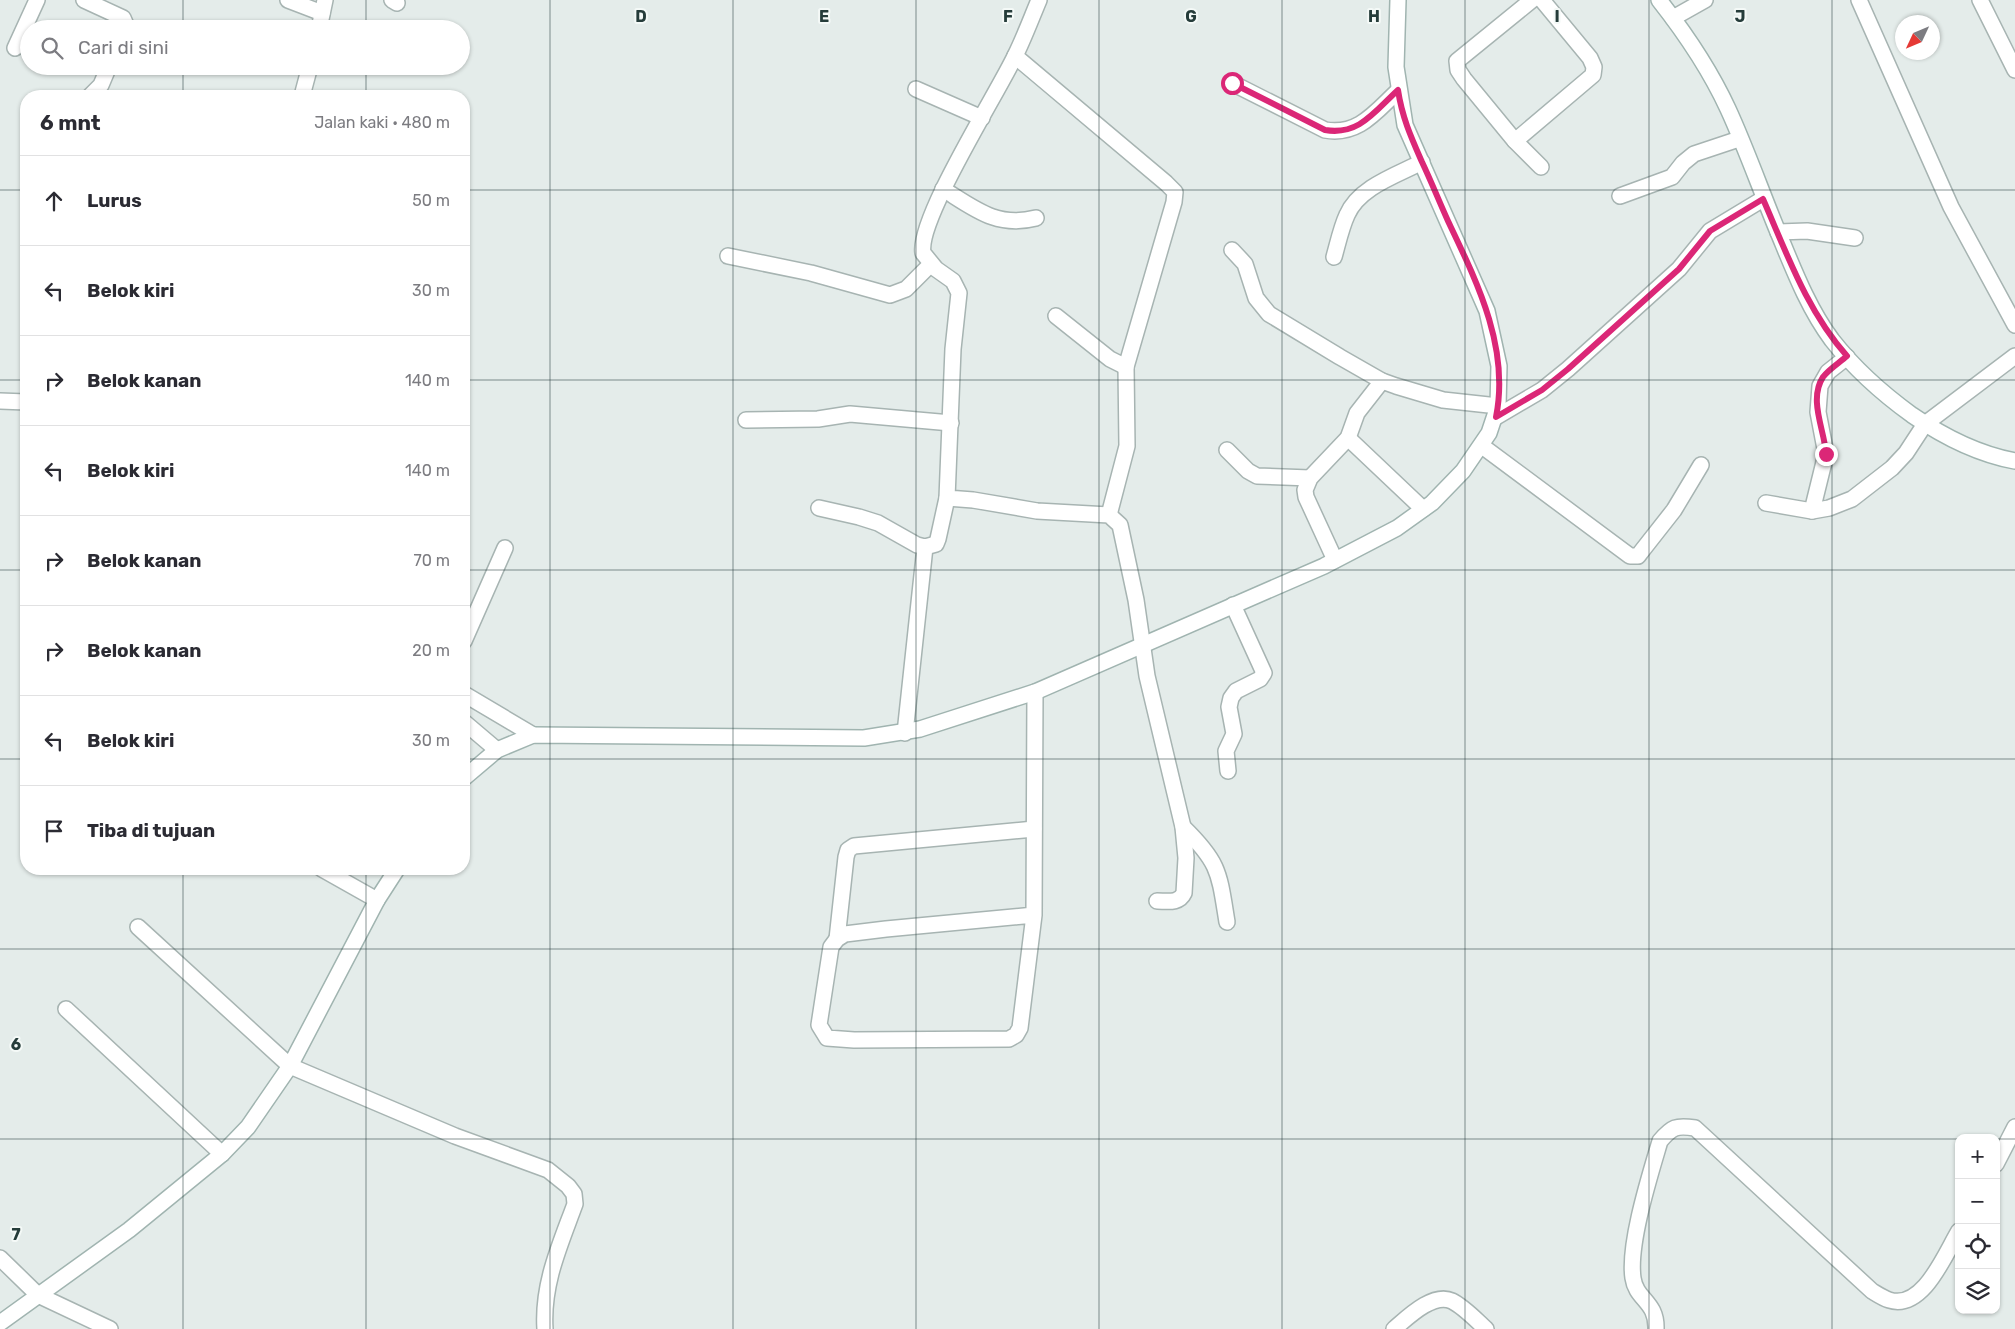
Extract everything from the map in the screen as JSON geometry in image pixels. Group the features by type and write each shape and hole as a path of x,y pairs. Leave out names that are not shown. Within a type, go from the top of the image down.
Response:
{"street":[{"path":"28,20 37,0"},
{"path":"84,0 124,20"},
{"path":"288,0 324,6 321,20"},
{"path":"819,508 878,523 917,545 925,547 936,544 947,498 953,349 959,293 954,282 931,264 923,253 923,239 928,222 943,190 1015,56 1039,0"},
{"path":"470,773 497,750 533,735 864,738 905,733 1035,692 1335,560 1397,528 1423,509 1463,471 1482,446 1497,412 1499,366 1487,311 1406,125 1398,90 1396,45 1398,0"},
{"path":"1532,0 1457,61 1458,70 1464,79 1515,141 1541,167"},
{"path":"1515,141 1593,75 1594,67 1590,58 1542,0"},
{"path":"1659,0 1673,18 1716,86 1728,110 1788,258 1817,315 1832,339 1847,356 1896,402 1925,424 1976,451 2015,461"},
{"path":"1673,18 1705,0"},
{"path":"1859,0 1951,207 2015,325"},
{"path":"1980,0 2015,70"},
{"path":"15,48 20,37"},
{"path":"1015,56 1175,192 1174,202 1126,367 1127,446 1109,514"},
{"path":"96,90 101,85 105,75"},
{"path":"304,90 308,75"},
{"path":"1232,83 1325,130 1339,132 1350,130 1362,123 1398,90"},
{"path":"916,89 982,118"},
{"path":"1620,196 1672,178 1683,163 1694,154 1739,139"},
{"path":"1334,257 1347,214 1354,203 1368,191 1422,162"},
{"path":"943,190 982,214 1000,221 1015,222 1036,218"},
{"path":"1232,250 1245,264 1256,298 1269,314 1382,381 1443,400 1497,412 1542,390 1679,269 1710,231 1763,199"},
{"path":"1778,232 1807,231 1855,238"},
{"path":"728,256 811,273 890,295 906,290 931,264"},
{"path":"1056,316 1101,352 1126,367"},
{"path":"1812,511 1826,454 1818,412 1820,386 1828,372 1847,356"},
{"path":"1766,503 1812,511 1829,508 1852,499 1870,488 1906,453 1925,424 2015,356"},
{"path":"1335,560 1306,497 1305,490 1310,478 1348,438 1358,413 1382,381"},
{"path":"0,401 20,402"},
{"path":"746,420 818,419 850,414 951,423"},
{"path":"1348,438 1423,509"},
{"path":"1482,446 1630,556 1638,556 1662,528 1702,465"},
{"path":"1227,450 1248,471 1257,476 1310,478"},
{"path":"947,498 1037,510 1109,514 1120,525 1131,572 1147,676 1184,827 1186,858 1184,893 1175,902 1157,901"},
{"path":"905,733 925,547"},
{"path":"470,627 505,548"},
{"path":"1228,771 1226,751 1234,734 1229,707 1231,698 1236,692 1260,679 1264,673 1233,605"},
{"path":"1034,915 846,934 837,939 831,948 819,1024 827,1038 1009,1039 1016,1035 1020,1028 1034,915 1035,692"},
{"path":"470,698 533,735"},
{"path":"470,727 497,750"},
{"path":"1184,827 1205,849 1216,866 1226,922"},
{"path":"837,939 845,863 848,850 854,846 1034,829"},
{"path":"333,875 377,900"},
{"path":"0,1323 129,1230 222,1154 266,1104 290,1066 377,900 393,875"},
{"path":"138,927 290,1066 446,1132 548,1170 568,1186 574,1194 575,1204 549,1277 545,1300 545,1329"},
{"path":"66,1009 222,1154"},
{"path":"1656,1329 1654,1310 1638,1290 1633,1280 1632,1255 1660,1141 1671,1128 1684,1126 1695,1128 1872,1291 1889,1300 1902,1302 1917,1296 1929,1282 1955,1238"},
{"path":"2000,1156 2015,1127"},
{"path":"0,1258 38,1295 110,1329"},
{"path":"1394,1329 1424,1304 1440,1300 1451,1300 1486,1329"}],"route":[{"path":"1232,83 1325,130 1339,132 1350,130 1362,123 1398,90 1410,138 1472,272 1487,311 1497,349 1499,366 1496,417 1530,398 1568,369 1679,269 1710,231 1763,199 1803,290 1822,324 1847,356 1828,372 1820,386 1818,412 1826,454"}]}
